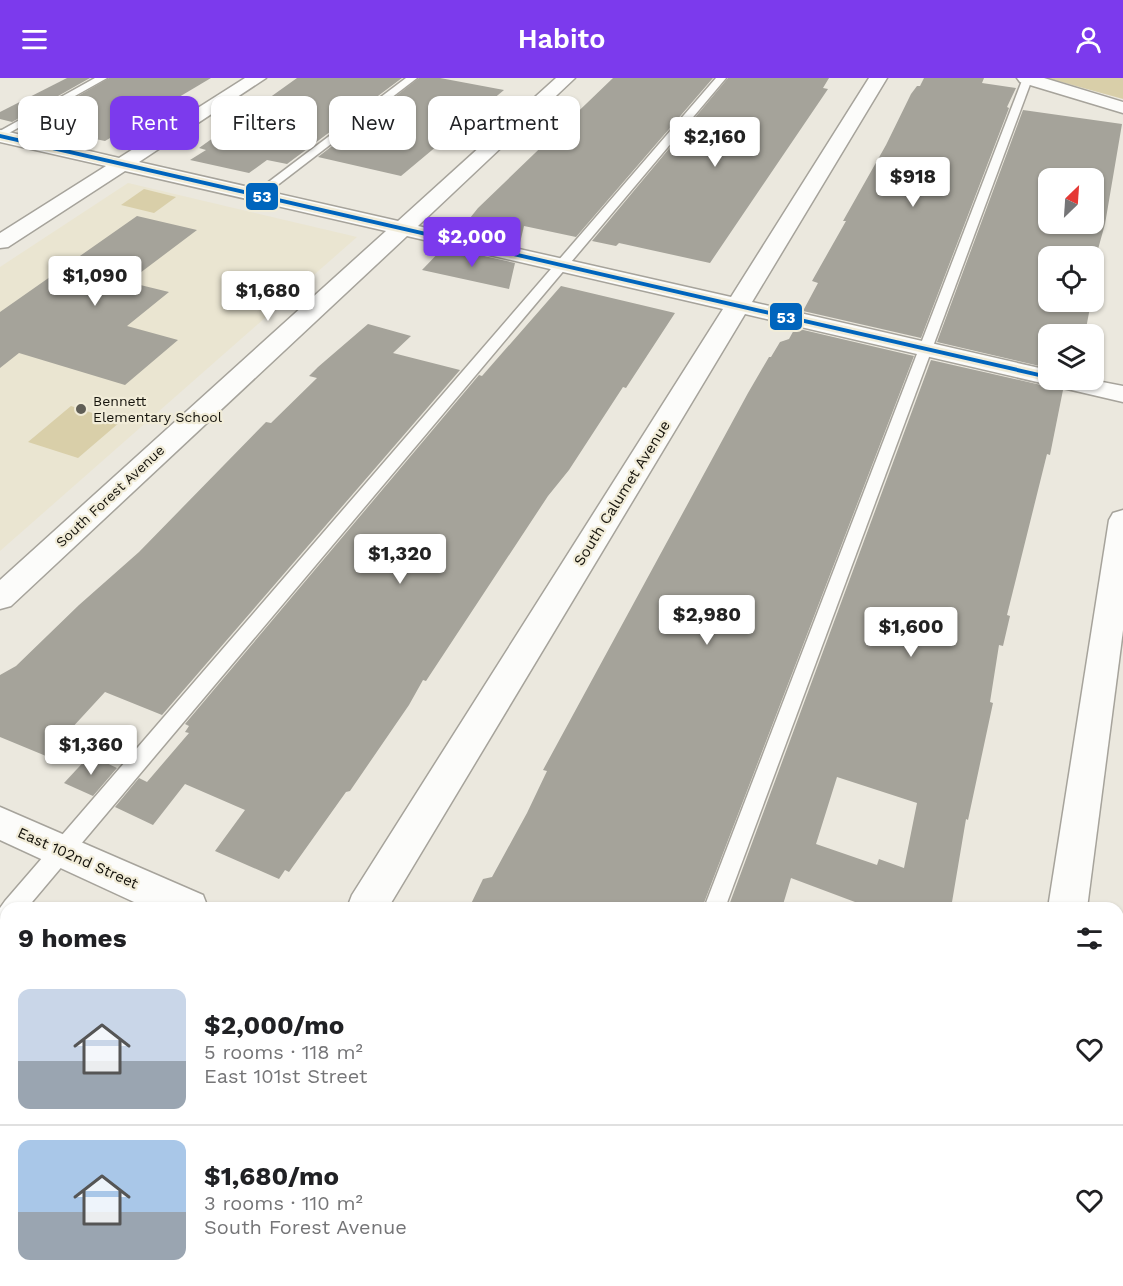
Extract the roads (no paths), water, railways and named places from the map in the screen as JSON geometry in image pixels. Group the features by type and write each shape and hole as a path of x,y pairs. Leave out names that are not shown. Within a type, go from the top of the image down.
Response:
{"street":[{"path":"0,242 257,78"},
{"name":"South Forest Avenue","path":"0,598 566,78"},
{"name":"South Calumet Avenue","path":"370,902 878,78"},
{"path":"1026,78 1123,108"},
{"path":"0,136 1038,375"},
{"path":"1104,390 1123,394"},
{"path":"1068,902 1123,520"},
{"name":"East 102nd Street","path":"0,823 176,902"}],"lane":[{"path":"0,136 102,78"},
{"path":"258,195 412,78"},
{"path":"18,902 721,78"},
{"path":"716,902 1026,78"}],"place":[{"name":"Bennett Elementary School","path":"81,409"}]}
